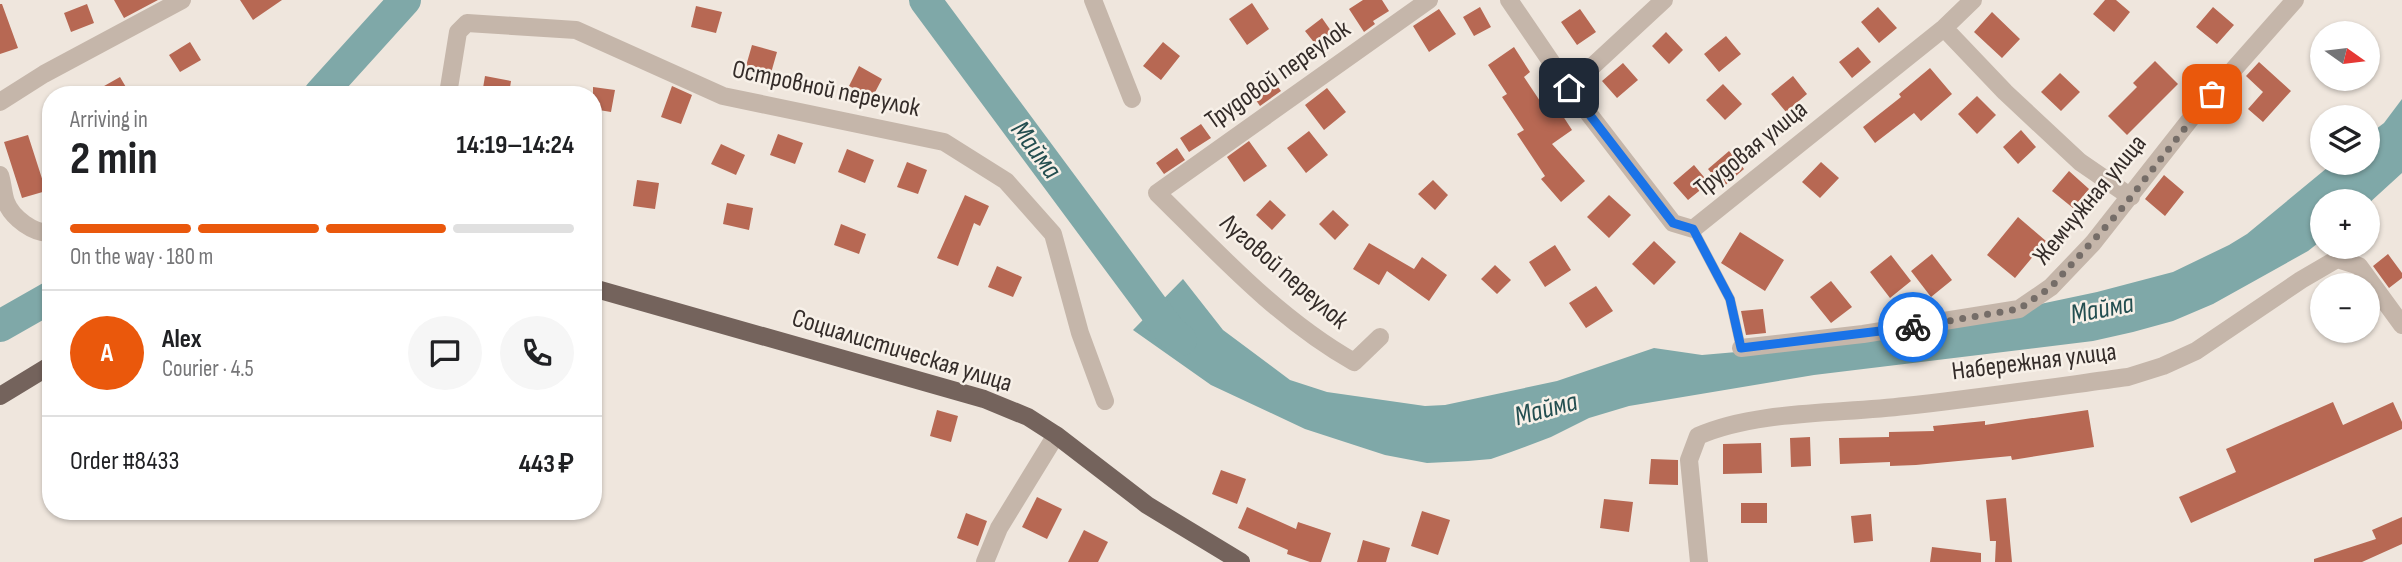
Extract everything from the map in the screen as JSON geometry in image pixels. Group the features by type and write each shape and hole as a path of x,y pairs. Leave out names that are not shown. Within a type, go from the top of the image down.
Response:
{"main road":[{"name":"Социалистическая улица","path":"602,291 984,399 1028,417 1056,435 1147,505 1241,562"},
{"path":"0,396 42,370"}],"street":[{"path":"0,102 44,74 182,0"},
{"path":"1093,0 1132,99"},
{"name":"Трудовой переулок","path":"1157,193 1429,0"},
{"name":"Трудовая улица","path":"1509,0 1569,88 1673,223 1693,229 1944,28 1973,0"},
{"path":"1569,88 1664,0"},
{"name":"Жемчужная улица","path":"1741,348 1863,334 2019,309 2051,287 2093,243 2196,112 2295,0"},
{"name":"Островной переулок","path":"449,86 458,32 467,23 576,30 723,96 944,142 1006,181 1053,234 1080,333 1105,401"},
{"path":"1944,28 2080,162 2131,197"},
{"path":"0,175 7,205 26,225 42,231"},
{"name":"Луговой переулок","path":"1157,193 1256,290 1319,342 1353,362 1380,337"},
{"name":"Набережная улица","path":"1699,562 1689,460 1699,436 1722,426 1793,416 1904,407 2129,377 2196,351 2337,259 2359,266 2402,325"},
{"path":"985,562 999,528 1056,435"}],"lane":[{"path":"1693,229 1730,299 1741,348"}],"water":[{"path":"2402,99 2402,173 2380,193 2380,189 2310,189 2310,249 2213,304 2173,321 2093,341 1814,375 1629,406 1589,418 1551,437 1491,459 1427,463 1385,455 1305,429 1211,385 1133,330 1183,279 1223,330 1290,380 1327,392 1425,406 1445,405 1557,381 1654,348 1702,355 1864,341 2097,292 2173,272 2247,234 2318,175 2380,175 2380,126"}],"building":[{"path":"114,0 158,0 124,18"},
{"path":"240,0 282,0 253,20"},
{"path":"1363,0 1382,0 1389,11 1373,21 1375,24 1364,32 1349,9"},
{"path":"2105,0 2116,0 2130,12 2114,32 2093,14"},
{"path":"1252,3 1269,29 1247,45 1229,19"},
{"path":"0,4 18,48 0,54"},
{"path":"87,4 94,23 71,32 64,13"},
{"path":"696,6 722,12 716,33 691,27"},
{"path":"1480,7 1491,27 1474,36 1463,17"},
{"path":"1878,7 1897,28 1879,43 1861,22"},
{"path":"2213,7 2234,25 2217,44 2196,27"},
{"path":"1439,9 1456,34 1429,52 1413,26"},
{"path":"1580,9 1596,32 1577,45 1561,22"},
{"path":"1992,12 2020,39 2002,58 1974,32"},
{"path":"1322,18 1336,38 1320,50 1305,31"},
{"path":"1666,32 1683,50 1669,64 1652,46"},
{"path":"1726,36 1741,54 1719,72 1704,54"},
{"path":"190,42 201,60 180,72 169,55"},
{"path":"1163,42 1180,56 1161,80 1143,66"},
{"path":"752,45 777,52 771,73 746,66"},
{"path":"1514,47 1530,72 1524,77 1548,113 1557,107 1572,130 1552,144 1585,181 1561,202 1541,179 1545,176 1517,134 1524,130 1502,97 1507,94 1488,65"},
{"path":"1858,47 1871,62 1852,78 1839,62"},
{"path":"2155,61 2178,84 2127,135 2108,116 2137,87 2133,83"},
{"path":"2259,62 2291,91 2263,122 2248,109 2263,92 2246,76"},
{"path":"1623,63 1638,80 1617,98 1602,81"},
{"path":"859,66 882,79 872,98 849,86"},
{"path":"1930,68 1952,94 1921,121 1914,113 1875,143 1863,127 1901,97 1899,94"},
{"path":"2060,73 2080,92 2061,111 2041,92"},
{"path":"485,76 511,81 510,86 483,86"},
{"path":"1793,76 1807,94 1786,112 1771,94"},
{"path":"120,77 125,86 104,86"},
{"path":"1272,79 1281,91 1260,106 1251,93"},
{"path":"1723,84 1742,104 1725,120 1706,100"},
{"path":"672,86 692,95 681,124 661,117"},
{"path":"602,88 615,90 611,112 602,110"},
{"path":"1327,88 1346,112 1324,130 1305,105"},
{"path":"1977,96 1996,115 1977,134 1958,114"},
{"path":"1201,124 1211,138 1189,152 1180,138"},
{"path":"2021,130 2036,147 2018,164 2003,147"},
{"path":"1309,131 1328,155 1306,173 1287,148"},
{"path":"778,134 803,143 795,164 770,155"},
{"path":"28,135 42,179 42,192 22,198 4,142"},
{"path":"1249,141 1267,166 1244,182 1227,157"},
{"path":"721,144 745,155 736,175 711,164"},
{"path":"1177,148 1185,160 1164,174 1156,163"},
{"path":"847,149 874,160 865,183 838,172"},
{"path":"1729,151 1744,169 1723,187 1708,169"},
{"path":"907,162 927,170 918,194 897,187"},
{"path":"1821,162 1839,178 1820,198 1802,182"},
{"path":"1694,165 1709,183 1688,200 1673,183"},
{"path":"2069,171 2089,189 2073,208 2052,191"},
{"path":"2164,175 2184,192 2165,216 2145,199"},
{"path":"637,180 659,183 655,209 633,206"},
{"path":"1433,180 1448,195 1435,210 1418,194"},
{"path":"965,195 989,206 980,226 974,223 958,266 937,258"},
{"path":"1609,195 1631,215 1609,238 1587,217"},
{"path":"1270,200 1286,215 1272,230 1256,215"},
{"path":"727,203 753,208 749,230 723,224"},
{"path":"1333,210 1349,225 1335,240 1319,224"},
{"path":"2018,217 2046,241 2015,278 1987,255"},
{"path":"841,224 866,234 859,254 834,245"},
{"path":"1740,232 1784,260 1765,291 1721,263"},
{"path":"1654,241 1676,262 1654,285 1632,264"},
{"path":"1369,243 1414,269 1422,257 1447,275 1429,301 1387,271 1379,285 1353,269"},
{"path":"1555,245 1571,270 1545,287 1529,262"},
{"path":"1932,254 1952,280 1931,297 1911,271"},
{"path":"2388,254 2402,273 2402,278 2389,288 2373,266"},
{"path":"1891,255 1911,281 1890,298 1870,272"},
{"path":"1495,265 1511,280 1497,294 1481,279"},
{"path":"997,266 1022,277 1013,297 988,287"},
{"path":"1831,281 1852,307 1831,323 1810,297"},
{"path":"1596,286 1613,311 1586,328 1569,303"},
{"path":"1763,309 1766,333 1746,335 1741,311"},
{"path":"2333,402 2343,425 2393,402 2402,422 2402,429 2191,523 2179,497 2236,472 2226,449"},
{"path":"937,410 958,416 951,442 930,436"},
{"path":"2088,410 2094,447 2012,460 2011,456 1916,465 1890,466 1890,462 1840,464 1839,438 1889,437 1889,432 1934,431 1933,426 1985,421 1985,425"},
{"path":"1810,437 1811,466 1791,467 1790,438"},
{"path":"1761,443 1762,473 1723,474 1723,444"},
{"path":"1651,459 1678,460 1678,485 1649,484"},
{"path":"1221,470 1246,479 1237,504 1212,494"},
{"path":"1037,497 1062,509 1047,539 1022,527"},
{"path":"2006,498 2012,562 1995,562 1996,541 1990,541 1986,500"},
{"path":"1604,499 1633,502 1629,532 1600,528"},
{"path":"1741,503 1767,503 1767,523 1741,523"},
{"path":"1247,507 1296,529 1298,522 1331,533 1321,562 1310,562 1287,554 1288,550 1238,528"},
{"path":"1422,511 1450,520 1438,555 1411,546"},
{"path":"966,513 987,521 978,546 957,538"},
{"path":"1871,514 1873,541 1854,543 1851,516"},
{"path":"2402,517 2402,544 2362,562 2314,562 2314,559 2376,539 2372,530"},
{"path":"1084,530 1108,542 1098,562 1068,562"},
{"path":"1363,540 1390,548 1386,562 1357,562"},
{"path":"1932,547 1981,553 1981,562 1930,562"}],"waterway":[{"name":"Майма","path":"327,86 405,0"},
{"name":"Майма","path":"925,0 1171,332 1181,340"},
{"name":"Майма","path":"0,326 42,302"}],"way so far":[{"path":"1913,327 2019,309 2051,287 2119,212 2212,94"}],"route":[{"path":"1569,88 1673,223 1693,229 1730,299 1741,348 1913,327"}]}
